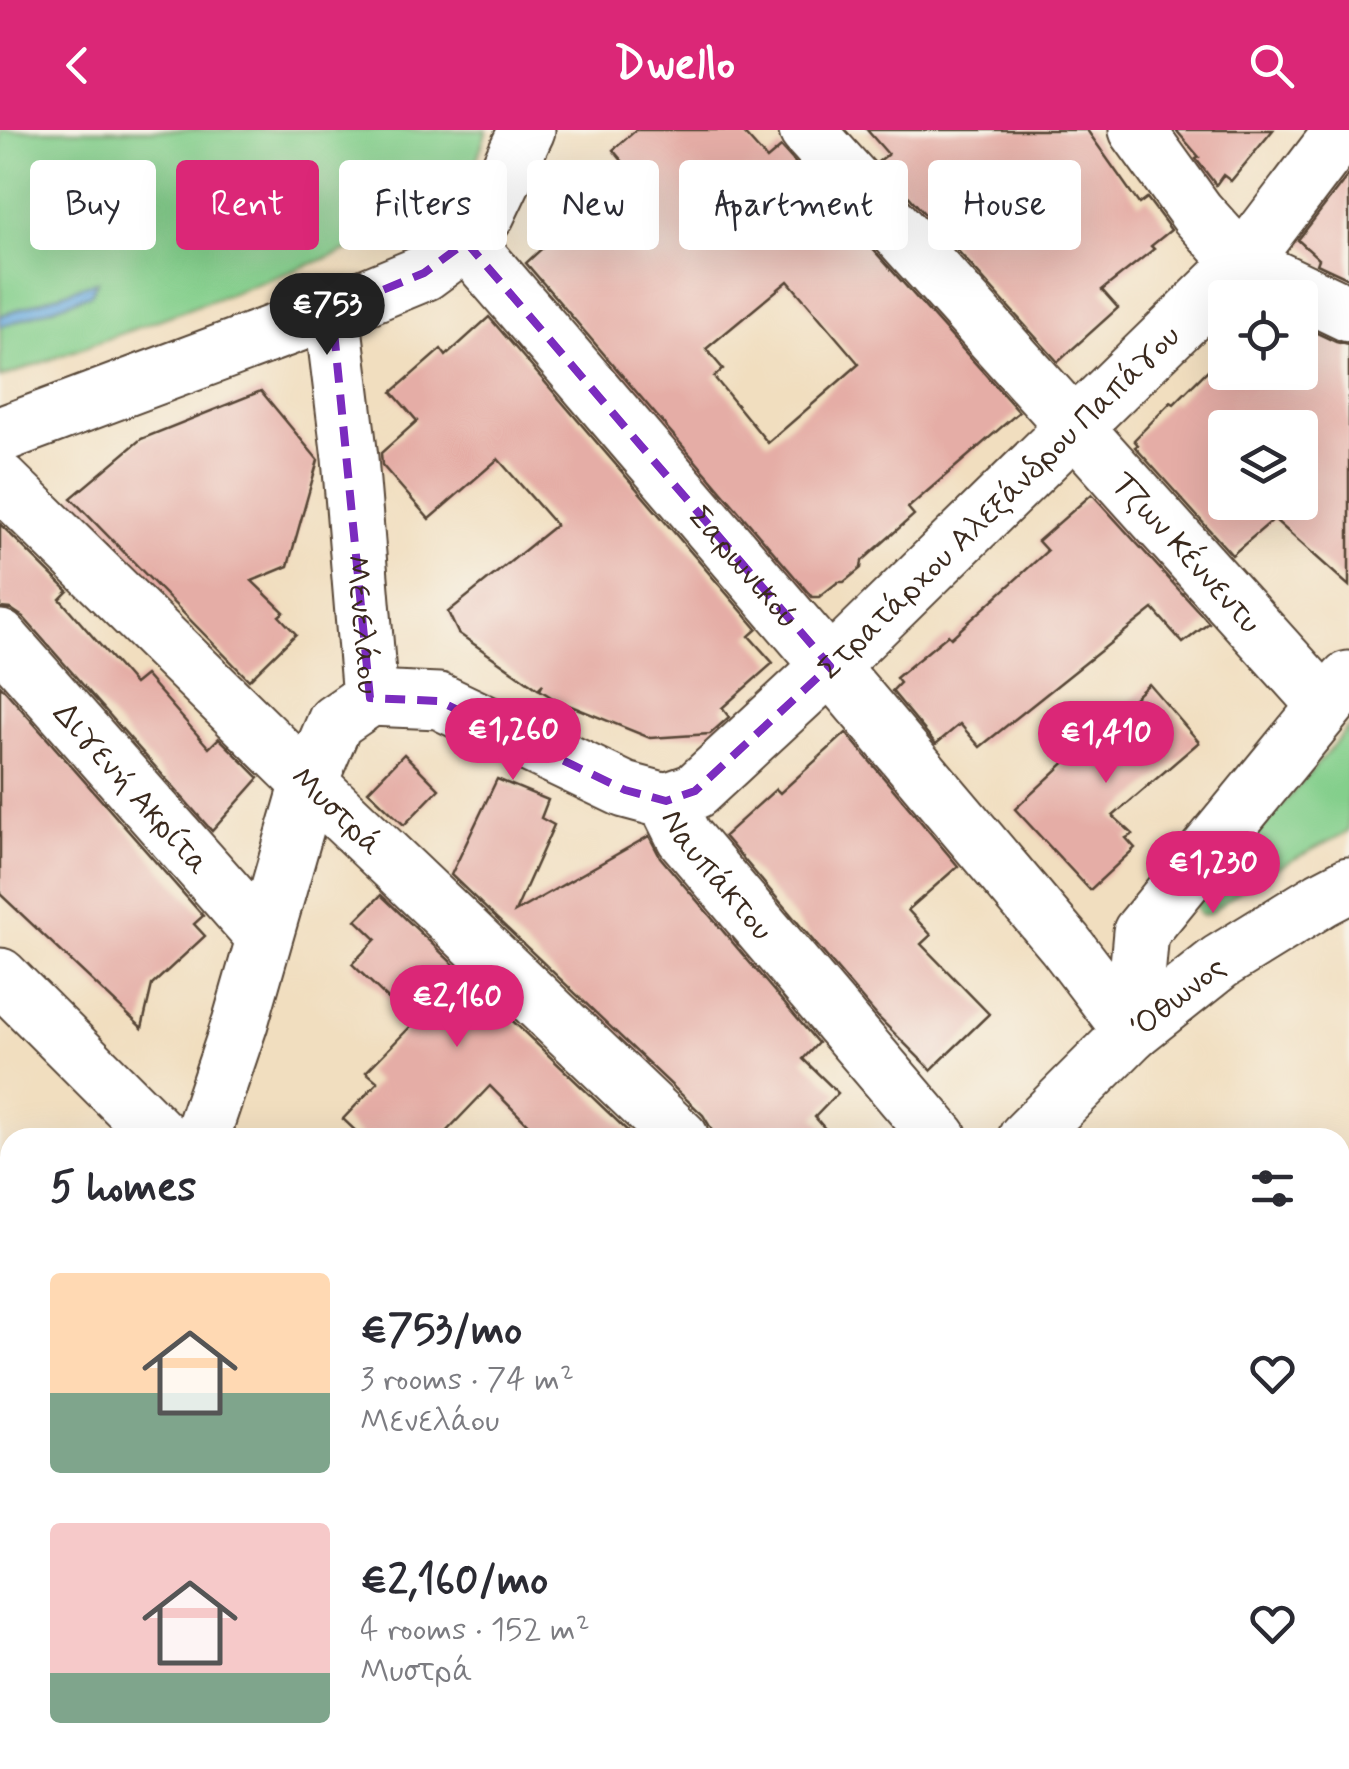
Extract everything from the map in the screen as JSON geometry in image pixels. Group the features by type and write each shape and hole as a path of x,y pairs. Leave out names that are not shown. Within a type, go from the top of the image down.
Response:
{"street":[{"path":"507,172 527,130"},
{"name":"Τζων Κέννεντυ","path":"807,130 1076,427 1337,691"},
{"path":"1137,130 1197,212 1242,264 1349,314"},
{"name":"Στρατάρχου Αλεξάνδρου Παπάγου","path":"666,801 695,792 830,666 1242,264 1343,130"},
{"path":"0,435 332,311 424,273 455,250"},
{"name":"Σαρωνικού","path":"473,250 1065,944 1132,1032"},
{"name":"Μενελάου","path":"204,1128 240,1023 309,783 336,722 370,698 350,458 332,311"},
{"name":"Μυστρά","path":"0,480 309,783 671,1128"},
{"name":"Διγενή Ακρίτα","path":"0,638 264,937"},
{"path":"1132,1032 1141,932 1337,691"},
{"name":"Ναυπάκτου","path":"370,698 440,701 625,790 666,801 684,837 931,1128"},
{"name":"Όθωνος","path":"1036,1128 1132,1032 1220,962 1349,885"},
{"path":"0,976 152,1128"}],"highlighted area":[{"path":"466,242 830,666 695,791 666,801 625,790 439,701 370,698 332,311 424,273"}],"green space":[{"path":"0,130 487,130 476,160 339,160 339,250 349,250 0,378"},
{"path":"1349,727 1349,831 1261,876 1208,914 1200,915 1195,906"}],"water":[{"path":"97,281 91,294 0,327 0,316"}],"building":[{"path":"636,130 741,130 767,159 781,147 793,160 679,160 679,250 874,250 1019,412 908,508 914,515 862,561 861,568 819,597 812,597 526,263 540,250 659,250 659,160 621,160 613,150","holes":["788,281 859,364 768,443 714,377 723,369 706,349"]},
{"path":"867,130 1087,130 1139,204 1147,198 1171,230 1151,246 1154,249 1102,290 1118,308 1058,362 957,250 1081,250 1081,160 928,160 928,218 908,195 908,160 880,160 888,154"},
{"path":"1176,130 1273,130 1231,181 1223,175 1216,185"},
{"path":"1349,174 1349,279 1317,264 1319,259 1298,240"},
{"path":"489,317 757,629 749,636 773,663 722,708 729,717 710,734 650,738 556,700 540,690 543,684 538,689 458,633 448,612 556,525 498,459 429,519 382,465 381,453 417,421 392,392 441,349 446,356"},
{"path":"1318,334 1349,345 1349,586 1275,520 1318,520 1318,410 1208,410 1208,520 1273,520 1232,555 1135,447 1138,445 1134,440 1171,402 1174,404 1208,370 1208,390 1318,390"},
{"path":"261,391 318,460 288,566 252,581 284,612 279,616 296,634 249,680 71,498 141,439"},
{"path":"1092,494 1209,623 1183,643 1153,609 980,747 960,724 936,744 892,691 900,683 896,678 948,635 951,638 1047,551 1038,541"},
{"path":"0,524 68,591 60,599 134,684 145,675 209,748 219,738 259,778 212,831 23,617 11,609 0,608"},
{"path":"1149,684 1199,742 1113,816 1133,834 1126,838 1135,848 1090,890 1015,809"},
{"path":"0,685 203,916 194,924 205,936 152,985 142,1028 0,894"},
{"path":"846,733 958,866 908,910 931,935 921,944 989,1014 931,1070 878,1017 724,836 776,789 780,793"},
{"path":"404,754 439,789 404,825 368,791"},
{"path":"497,779 548,800 541,818 554,825 515,912 649,836 660,857 818,1043 803,1059 838,1093 815,1117 824,1128 711,1128 703,1115 451,875"},
{"path":"381,895 625,1128 531,1128 490,1086 450,1128 352,1128 343,1119 378,1082 366,1072 411,1026 410,1020 352,964 376,939 356,920"}]}
